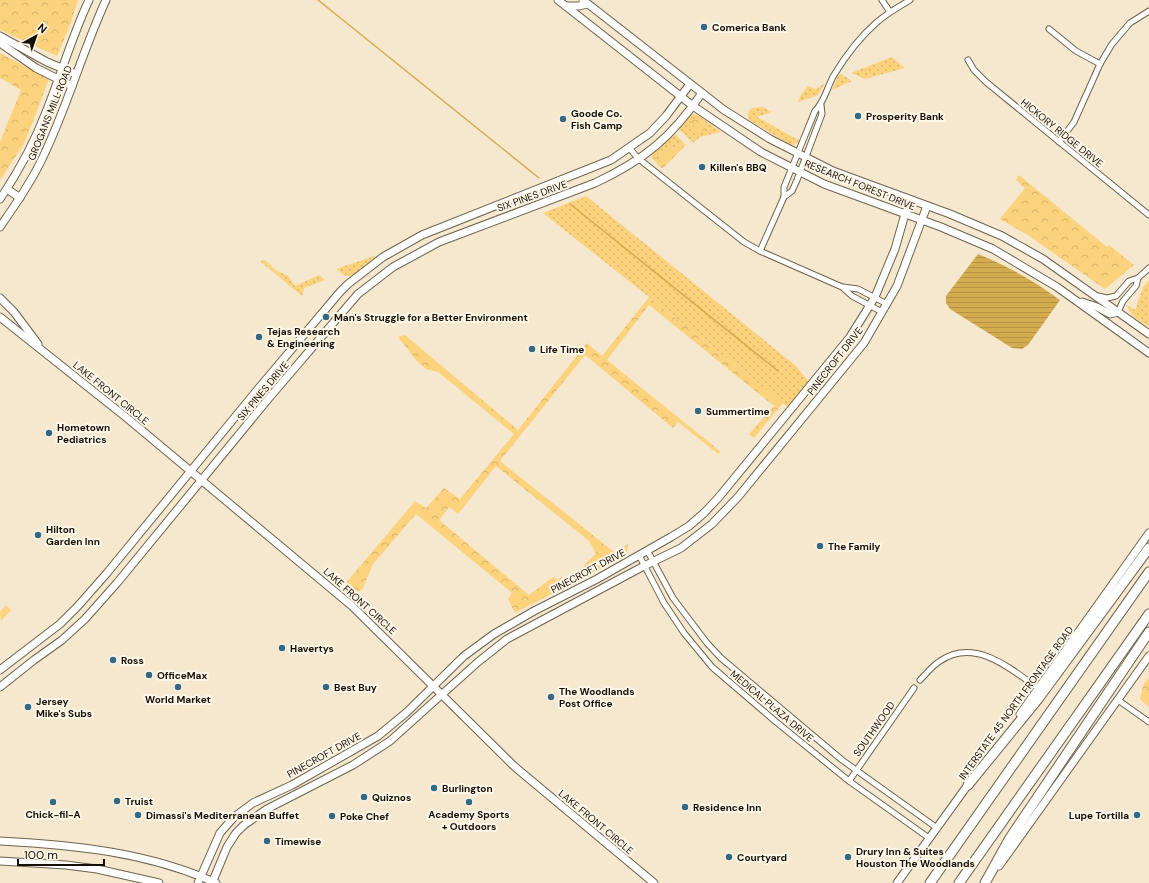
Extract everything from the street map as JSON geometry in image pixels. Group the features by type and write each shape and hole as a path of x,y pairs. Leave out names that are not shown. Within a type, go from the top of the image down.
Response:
{"highway":[{"path":"968,786 1038,699 1149,548"},
{"path":"930,883 1149,572"},
{"path":"959,883 1149,614"},
{"path":"986,883 1014,832 1149,632"}],"street":[{"name":"GROGANS MILL ROAD","path":"0,199 29,151 46,113 89,0"},
{"name":"GROGANS MILL ROAD","path":"0,227 20,198 42,161 59,123 76,74 106,0"},
{"name":"RESEARCH FOREST DRIVE","path":"558,0 693,106 742,140 792,168 850,194 941,227 993,249 1042,277 1149,353"},
{"path":"882,0 890,12"},
{"path":"760,251 784,197 784,187 815,111 821,105 829,84 838,68 877,22 910,0"},
{"path":"565,6 579,6 585,2"},
{"name":"RESEARCH FOREST DRIVE","path":"585,2 690,84 751,127 797,154 855,180 983,228 1022,246 1043,259 1149,334"},
{"path":"1059,142 1076,117 1100,64 1120,33 1135,18 1149,11"},
{"path":"1049,29 1076,51 1100,64"},
{"path":"0,36 47,62 76,74"},
{"path":"0,44 36,68 72,86"},
{"name":"HICKORY RIDGE DRIVE","path":"968,60 974,70 986,82 1149,215"},
{"name":"SIX PINES DRIVE","path":"0,670 60,624 107,573 258,389 340,292 388,254 417,237 611,160 650,133 666,116 690,84"},
{"name":"SIX PINES DRIVE","path":"0,687 62,640 117,583 350,302 392,267 439,242 595,184 616,174 639,160 659,145 674,130 702,93"},
{"path":"784,197 792,190 806,158 822,114 821,105"},
{"path":"629,148 639,160 744,242 760,251 842,287 858,289 887,304"},
{"path":"7,189 20,198"},
{"path":"521,196 526,209"},
{"name":"PINECROFT DRIVE","path":"199,880 220,833 234,817 253,803 292,785 378,736 407,712 464,656 494,634 534,611 598,579 647,550 671,538 689,526 704,513 719,497 850,337 875,298 895,249 905,214 912,201"},
{"name":"PINECROFT DRIVE","path":"214,883 227,847 236,833 244,825 267,809 353,765 390,741 478,662 508,640 548,617 681,548 691,542 712,524 731,505 864,343 897,286 927,206"},
{"path":"433,230 439,242"},
{"path":"1096,296 1107,298 1116,296 1129,281 1138,278 1149,268"},
{"path":"1076,300 1097,307 1110,314 1118,312 1123,301 1136,286 1138,278"},
{"path":"842,287 852,296 882,312"},
{"name":"LAKE FRONT CIRCLE","path":"0,298 14,312 40,348"},
{"name":"LAKE FRONT CIRCLE","path":"0,317 201,480 352,606 516,767 654,883"},
{"name":"INTERSTATE 45 NORTH FRONTAGE ROAD","path":"897,883 1039,689 1149,533"},
{"name":"MEDICAL PLAZA DRIVE","path":"647,550 673,598 698,632 720,657 856,771 937,828"},
{"name":"MEDICAL PLAZA DRIVE","path":"639,555 664,603 684,633 712,667 775,721 849,781 929,838"},
{"path":"107,573 117,583"},
{"path":"39,641 48,651"},
{"path":"920,680 940,661 954,654 972,652 991,658 1006,666 1039,689"},
{"path":"986,883 1149,656"},
{"name":"SOUTHWOOD","path":"849,781 914,688"},
{"path":"1118,700 1149,722"},
{"path":"0,841 60,844 135,856 164,864 199,880 214,883"},
{"path":"0,861 66,865 97,869 159,883"}],"green space":[{"path":"0,0 78,0 69,28 57,56 0,30"},
{"path":"0,53 49,79 24,144 0,180 0,142 21,90 0,78"},
{"path":"892,57 905,68 865,79 851,73"},
{"path":"841,74 852,81 832,90 838,76"},
{"path":"825,83 818,95 798,102 800,96 808,86 816,89"},
{"path":"763,107 771,112 757,117 800,141 794,145 789,144 749,120 748,113 752,108"},
{"path":"693,114 699,116 721,132 700,137 693,143 680,130 679,127 688,117"},
{"path":"692,119 697,120 709,127 695,133 693,131 694,125 690,123"},
{"path":"675,134 684,143 659,153 654,160 651,157 653,153"},
{"path":"684,143 686,145 663,168 661,168 654,160 659,153"},
{"path":"1019,175 1107,247 1109,245 1134,265 1105,289 1029,236 1000,219 1025,188 1016,180"},
{"path":"586,196 796,366 809,382 788,407 543,213"},
{"path":"377,255 351,276 345,276 336,269"},
{"path":"265,260 276,270 288,276 295,286 319,275 325,280 304,288 302,296 260,261"},
{"path":"1149,280 1149,327 1132,315 1127,305 1135,310 1143,287"},
{"path":"649,297 783,403 754,438 749,434 774,406 649,305 607,360 721,452 718,454 678,422 673,428 585,355 500,461 614,552 628,544 627,554 592,573 582,572 581,569 596,553 589,541 496,466 458,514 449,507 439,520 529,595 553,577 558,580 561,576 566,586 515,613 508,599 512,593 416,514 373,564 363,588 359,592 345,584 415,501 426,508 444,488 460,499 514,434 438,372 426,369 415,359 398,337 405,335 518,430 587,343 602,356"},
{"path":"6,605 11,610 1,621 0,612"},
{"path":"1149,677 1149,707 1140,699 1143,686"}],"shaded area":[{"path":"978,254 1020,274 1060,300 1028,345 1022,349 1012,348 950,309 946,303 946,296"}],"waterway":[{"path":"318,0 539,178"},
{"path":"570,204 778,371"}],"place":[{"name":"Comerica Bank","path":"704,27"},
{"name":"Prosperity Bank","path":"858,116"},
{"name":"Goode Co. Fish Camp","path":"563,119"},
{"name":"Killen's BBQ","path":"702,167"},
{"name":"Man's Struggle for a Better Environment","path":"326,317"},
{"name":"Tejas Research & Engineering","path":"259,337"},
{"name":"Life Time","path":"532,349"},
{"name":"Summertime","path":"698,411"},
{"name":"Hometown Pediatrics","path":"49,433"},
{"name":"Hilton Garden Inn","path":"38,535"},
{"name":"The Family","path":"820,546"},
{"name":"Havertys","path":"282,648"},
{"name":"Ross","path":"113,660"},
{"name":"OfficeMax","path":"149,675"},
{"name":"World Market","path":"178,687"},
{"name":"Best Buy","path":"326,687"},
{"name":"The Woodlands Post Office","path":"551,697"},
{"name":"Jersey Mike's Subs","path":"28,707"},
{"name":"Burlington","path":"434,788"},
{"name":"Quiznos","path":"364,797"},
{"name":"Truist","path":"117,801"},
{"name":"Chick-fil-A","path":"53,802"},
{"name":"Academy Sports + Outdoors","path":"469,802"},
{"name":"Residence Inn","path":"685,807"},
{"name":"Dimassi's Mediterranean Buffet","path":"138,815"},
{"name":"Lupe Tortilla","path":"1137,815"},
{"name":"Poke Chef","path":"332,816"},
{"name":"Timewise","path":"267,841"},
{"name":"Courtyard","path":"729,857"},
{"name":"Drury Inn & Suites Houston The Woodlands","path":"848,857"}]}
